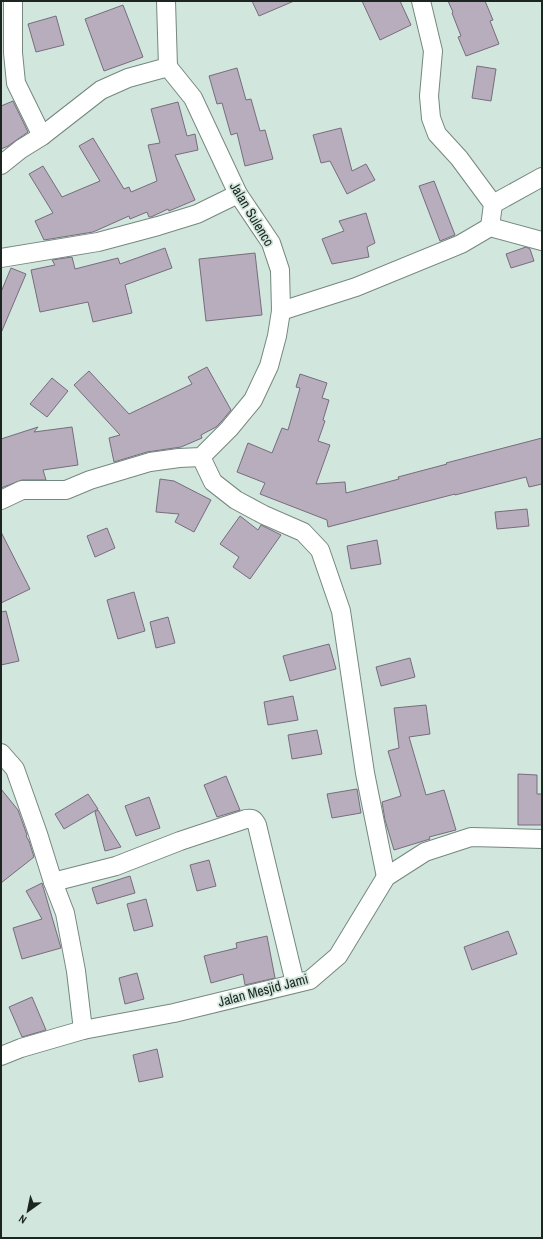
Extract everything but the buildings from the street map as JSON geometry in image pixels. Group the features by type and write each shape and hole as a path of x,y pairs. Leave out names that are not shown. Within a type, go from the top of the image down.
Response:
{"street":[{"path":"13,1 13,52 16,82 42,136"},
{"path":"1,165 102,90 128,78 168,66 166,1"},
{"path":"421,1 433,51 430,96 431,118 437,134 459,158 493,204 490,227"},
{"name":"Jalan Sulenco","path":"168,66 194,98 238,194 271,243 280,270 281,310 277,336 269,366 253,400 229,429 201,457"},
{"path":"493,204 542,176"},
{"path":"1,258 98,242 158,226 196,214 238,194"},
{"path":"281,310 356,287 460,244 490,227 542,241"},
{"path":"1,500 22,490 66,490 90,480 150,462 201,457 213,482 236,500 264,515 303,532 320,550 341,611 365,773 386,877"},
{"path":"1,753 15,769 53,882 66,913 76,971 83,1030"},
{"path":"53,882 116,866 180,841 251,818 257,825 294,984"},
{"name":"Jalan Mesjid Jami","path":"1,1056 21,1048 83,1030 174,1014 310,980 338,956 386,877 425,852 471,837 542,838"}]}
